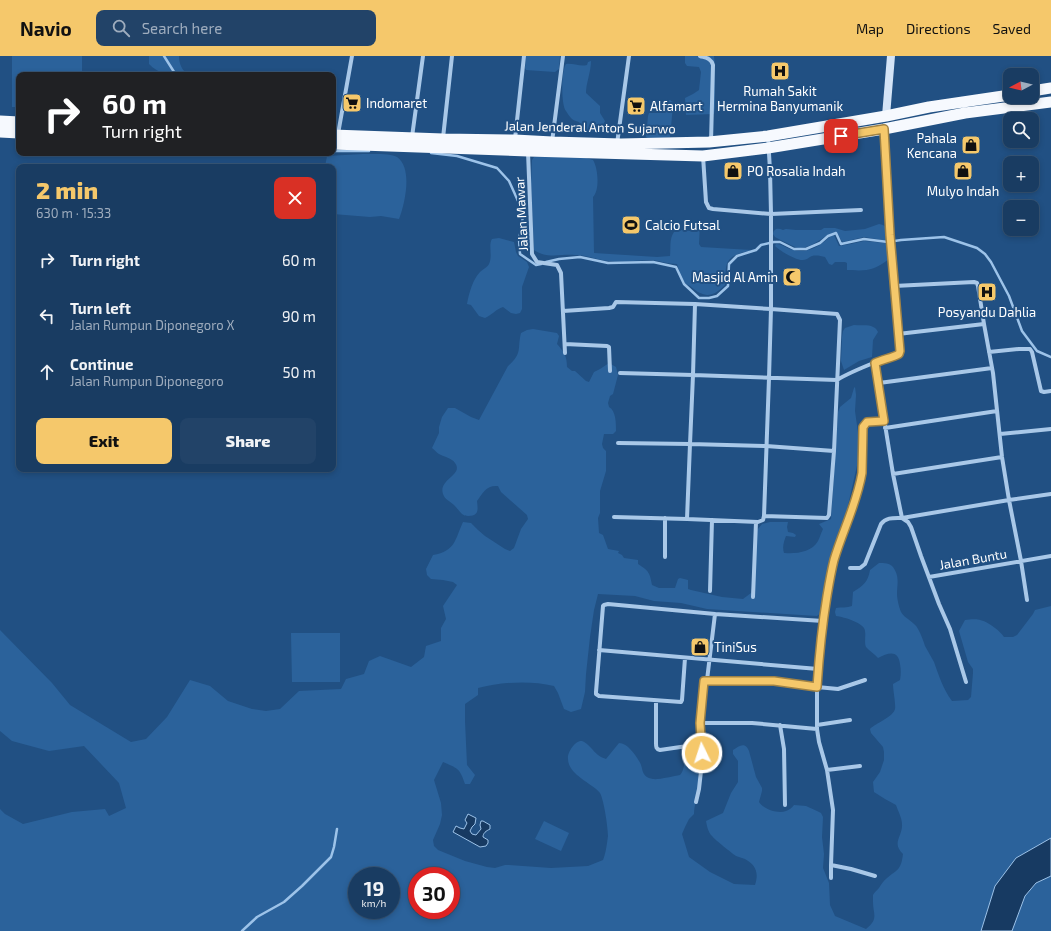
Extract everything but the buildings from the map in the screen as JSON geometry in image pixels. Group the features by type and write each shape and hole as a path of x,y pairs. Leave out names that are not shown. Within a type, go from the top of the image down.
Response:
{"highway":[{"path":"1039,90 1051,88"},
{"name":"Jalan Jenderal Anton Sujarwo","path":"412,142 443,139 617,144 711,142 768,136 929,107 1003,96"},
{"name":"Jalan Jenderal Anton Sujarwo","path":"336,138 528,151 703,156 768,148 884,129 965,113 1051,102"},
{"path":"0,121 16,122"},
{"path":"0,132 16,133"}],"main road":[{"path":"883,116 891,56"}],"street":[{"path":"336,133 352,56"},
{"path":"412,142 423,56"},
{"path":"443,139 452,56"},
{"path":"515,140 524,56"},
{"path":"552,142 563,56"},
{"path":"617,144 629,56"},
{"path":"700,56 712,60 713,65 711,142"},
{"path":"620,372 837,380 845,375 899,354 884,129"},
{"path":"614,516 756,522 763,520 769,378 771,238 768,136"},
{"name":"Jalan Mawar","path":"528,151 532,254 537,262 557,266 561,273 565,353"},
{"path":"703,156 706,202 709,208 713,210 771,214 861,210"},
{"path":"894,286 977,283 992,368 1002,457 1027,600"},
{"path":"563,311 609,308 613,307 616,302 695,304 837,314 840,320 834,451 829,517 764,516"},
{"path":"687,519 695,304"},
{"path":"898,334 984,324"},
{"path":"565,344 608,346 610,371"},
{"path":"989,352 1030,349 1041,390 1044,392 1051,391"},
{"path":"875,363 893,474 902,518 908,522 911,527 929,578 950,629 966,682"},
{"path":"879,382 992,368"},
{"path":"885,428 997,411"},
{"path":"831,878 834,810 817,727 817,687 823,621 834,560 860,488 862,473 863,427 867,422 884,421"},
{"path":"1000,434 1051,429"},
{"path":"618,443 766,446 834,451"},
{"path":"893,474 1002,457"},
{"path":"850,568 860,568 865,564 882,522 892,518 902,518 1051,494"},
{"path":"665,518 665,557"},
{"path":"710,591 712,520"},
{"path":"753,597 756,522"},
{"name":"Jalan Buntu","path":"929,578 1051,556"},
{"path":"685,658 681,702 599,696 596,692 603,606 823,621"},
{"path":"696,802 702,762 700,723 704,681 707,680 715,614"},
{"path":"599,650 818,670"},
{"path":"707,680 774,681 838,689 865,680"},
{"path":"656,701 656,747 658,749 660,750 701,744"},
{"path":"700,723 752,722 817,727 850,720"},
{"path":"780,725 784,749 785,805"},
{"path":"826,770 860,766"},
{"path":"831,865 875,876"}],"shaded area":[{"path":"12,56 82,56 82,72 16,72 16,107 12,107"},
{"path":"149,56 179,56 181,67 185,72 160,72 149,64"},
{"path":"526,56 560,56 559,69 555,72 526,70"},
{"path":"685,56 714,56 714,114 686,115 685,98 699,90 701,72 699,67 687,66 685,63"},
{"path":"591,61 586,93 600,106 600,113 605,121 602,127 594,132 586,131 581,124 570,117 564,108 562,95 562,80 566,64 587,65 588,62"},
{"path":"670,100 673,102 673,106 670,137 650,140 646,137 649,113 664,113 663,104 665,101"},
{"path":"381,154 397,157 402,162 405,169 406,186 399,219 381,216 370,217 336,214 336,164 326,164 327,156"},
{"path":"579,156 593,160 598,179 597,189 593,197 594,253 657,257 670,256 672,235 674,232 682,230 690,231 692,227 700,224 699,244 701,247 751,250 733,256 730,259 726,266 725,285 716,292 708,295 700,293 684,282 677,264 652,260 614,262 579,255 554,256 539,253 534,250 531,184 532,160 534,157"},
{"path":"879,224 887,227 889,236 888,241 864,237 843,242 836,232 811,245 800,248 775,237 773,234 775,230 778,229 821,230 824,228 835,228 845,231 865,229"},
{"path":"834,235 839,246 864,241 885,243 889,246 889,259 874,268 847,270 847,263 845,262 835,262 832,265 829,264 825,257 817,256 800,260 775,246 778,244 797,251 805,251 818,246"},
{"path":"499,238 514,242 518,256 527,262 529,267 522,287 522,309 520,313 516,314 511,313 503,307 485,318 479,316 471,305 467,304 475,278 489,264 491,258 491,241 492,239"},
{"path":"854,325 871,326 878,332 873,340 872,357 859,361 844,370 841,361 843,331 845,328"},
{"path":"533,329 557,333 559,336 557,344 565,354 567,367 572,371 575,371 586,381 589,382 594,372 609,363 616,367 618,375 613,394 610,396 608,403 609,407 613,411 616,421 616,431 613,434 604,434 602,444 606,451 606,471 600,491 600,513 598,518 599,533 603,535 608,549 619,551 618,553 624,558 638,560 638,564 645,569 651,578 652,585 659,588 675,588 678,579 680,578 688,580 688,589 691,590 722,597 743,599 751,593 757,530 762,524 770,522 788,522 788,532 796,535 795,537 786,536 783,546 784,553 803,552 815,545 823,529 819,524 831,519 838,412 840,407 851,398 855,387 855,411 860,447 859,457 846,514 835,549 831,556 822,612 817,616 707,609 681,603 654,601 635,596 598,594 590,637 585,692 581,709 571,712 564,709 554,686 525,682 496,684 478,688 478,695 465,704 467,765 475,775 470,784 465,784 460,772 457,769 443,762 434,780 441,803 442,815 433,840 434,846 438,850 465,861 495,868 505,865 551,868 588,866 603,860 608,836 606,814 600,793 573,771 569,765 568,756 570,750 579,741 584,742 599,756 606,759 619,743 622,743 633,752 641,764 644,774 649,778 658,779 680,775 686,761 694,763 698,775 698,785 694,814 689,819 682,834 689,857 710,872 734,884 755,885 757,877 756,870 752,864 745,859 736,856 714,838 709,831 706,821 723,813 731,793 738,782 738,761 733,754 733,750 744,745 749,751 756,777 762,788 759,802 761,805 767,809 779,812 787,811 794,805 806,806 821,813 823,817 823,868 829,883 830,905 835,916 866,929 874,919 873,895 884,880 898,869 903,854 898,846 902,824 896,805 874,792 873,782 880,772 884,760 884,752 883,747 871,733 870,729 894,712 893,684 900,680 901,668 899,659 895,654 889,654 878,658 866,647 865,631 862,625 849,619 836,616 835,612 836,608 852,606 853,592 860,588 868,578 870,570 879,563 887,564 893,567 897,574 897,598 901,612 915,624 918,629 944,687 952,701 968,700 971,697 973,669 968,662 959,631 965,620 981,620 995,628 1004,637 1013,637 1017,635 1035,610 1051,606 1051,838 1016,858 995,886 981,931 0,931 0,809 5,814 23,824 72,812 105,809 109,816 126,808 119,783 84,746 49,751 12,741 0,731 0,630 52,683 70,705 131,742 146,739 167,717 190,680 210,686 228,701 252,709 266,711 280,709 299,691 341,689 346,679 364,674 369,661 380,656 411,667 424,657 426,646 441,641 441,628 446,619 443,606 457,585 453,582 431,579 427,575 426,569 433,555 446,551 454,543 463,522 471,523 485,536 510,551 514,548 521,529 528,519 527,515 501,492 498,486 490,487 483,492 477,501 476,514 468,516 462,514 446,499 442,489 454,474 457,467 454,461 438,454 432,448 439,433 442,417 448,408 455,408 479,420 508,366 513,362 518,354 521,333"},
{"path":"291,633 340,633 340,682 292,682"},
{"path":"468,814 476,818 475,824 470,831 472,834 476,835 481,829 481,821 490,825 490,829 485,832 483,836 488,840 486,846 480,847 453,832 456,826 464,829 467,823 465,820"},
{"path":"544,821 569,833 561,851 535,839"},
{"path":"1051,838 1051,876 1036,883 1025,896 1012,931 981,931 995,886 1016,858"},
{"path":"1051,876 1051,931 1012,931 1025,896 1036,883"}],"waterway":[{"path":"164,56 174,72"},
{"path":"336,151 369,151"},
{"path":"431,153 457,156 497,168 509,181 523,212 519,239 520,254 536,265 541,264"},
{"path":"546,262 580,257 608,263 653,262 676,267 684,284 699,298 709,298 717,296 728,286 729,264 737,256 756,250 761,245 780,242 794,249 806,249 820,243 828,236 836,233 841,244 864,239 888,242 944,237 977,248 985,254 991,262 1009,296 1022,331 1037,351 1051,357"},
{"path":"242,931 257,917 284,902 331,857 337,829"}],"place":[{"name":"Rumah Sakit Hermina Banyumanik","path":"780,71"},
{"name":"Indomaret","path":"352,103"},
{"name":"Alfamart","path":"636,106"},
{"name":"Pahala Kencana","path":"971,145"},
{"name":"PO Rosalia Indah","path":"733,171"},
{"name":"Mulyo Indah","path":"963,171"},
{"name":"Calcio Futsal","path":"631,225"},
{"name":"Masjid Al Amin","path":"792,277"},
{"name":"Posyandu Dahlia","path":"987,292"},
{"name":"TiniSus","path":"700,647"}],"route":[{"path":"702,753 700,723 704,681 774,681 817,687 823,621 834,560 860,488 862,473 863,427 867,422 884,421 875,363 899,354 900,351 890,235 884,129 841,136"}]}
